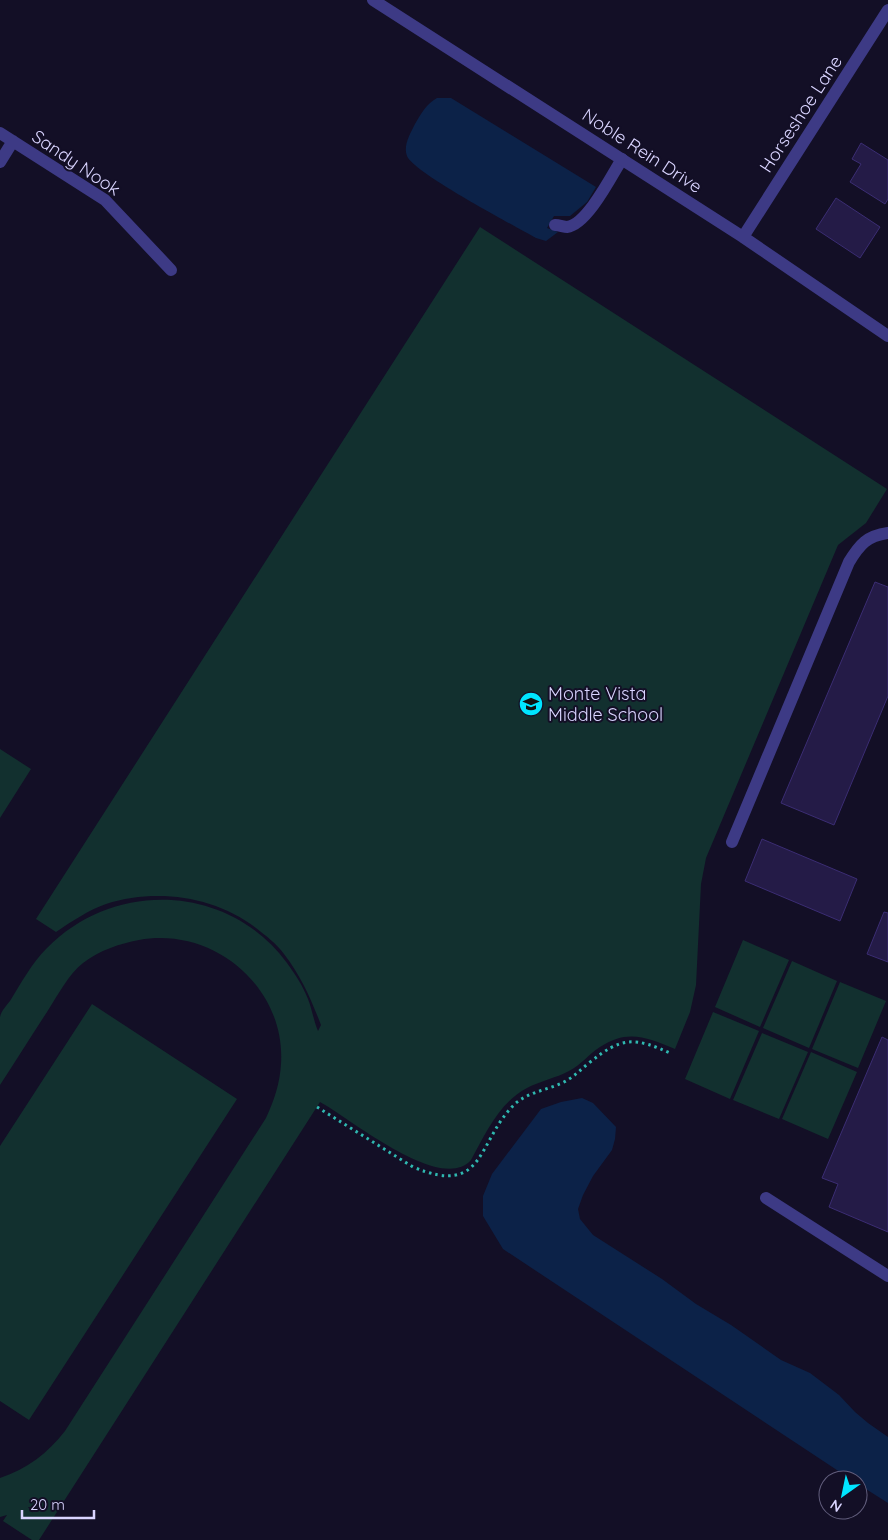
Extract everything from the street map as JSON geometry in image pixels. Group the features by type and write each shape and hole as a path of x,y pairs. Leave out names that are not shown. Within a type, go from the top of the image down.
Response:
{"street":[{"name":"Noble Rein Drive","path":"373,0 743,237 888,336"},
{"name":"Horseshoe Lane","path":"743,237 888,10"},
{"name":"Sandy Nook","path":"0,133 105,200 171,270"},
{"path":"0,162 14,141"},
{"path":"555,225 568,227 580,221 622,159"},
{"path":"732,842 849,562 858,547 868,538 888,533"},
{"path":"766,1198 888,1276"}],"path":[{"path":"318,1107 412,1167 429,1174 445,1177 460,1174 472,1168 505,1116 517,1102 530,1094 560,1084 574,1076 608,1049 625,1042 638,1042 672,1054"}],"green space":[{"path":"480,227 887,489 866,523 838,545 706,858 701,884 696,985 690,1012 675,1049 646,1038 628,1037 610,1041 573,1069 517,1094 494,1120 471,1160 457,1168 439,1168 418,1161 373,1137 320,1102 39,1540 32,1540 3,1521 7,1515 0,1517 0,1478 28,1465 51,1446 65,1431 266,1118 274,1098 281,1064 279,1036 271,1010 258,987 240,968 218,953 193,943 167,938 124,943 103,951 83,963 64,986 0,1085 0,1017 36,960 47,948 74,926 105,910 138,902 171,900 204,905 235,918 263,937 287,963 299,980 308,999 318,1031 321,1025 301,979 281,950 256,928 222,908 184,898 145,896 100,906 56,932 36,919"},
{"path":"0,749 31,769 0,818"},
{"path":"743,940 789,960 760,1027 715,1007"},
{"path":"792,961 837,981 809,1048 763,1028"},
{"path":"840,982 886,1001 858,1068 812,1049"},
{"path":"92,1004 237,1099 29,1420 0,1401 0,1146"},
{"path":"713,1012 759,1031 730,1099 685,1079"},
{"path":"762,1033 808,1052 779,1119 733,1100"},
{"path":"811,1052 857,1072 828,1139 782,1119"}],"water":[{"path":"437,98 451,98 596,187 587,202 570,216 554,216 547,228 558,232 546,241 536,238 488,211 427,174 407,156 406,144 419,117 427,106"},
{"path":"582,1098 593,1103 616,1127 612,1150 593,1176 578,1209 580,1219 593,1235 662,1279 696,1304 731,1325 781,1360 810,1373 839,1395 868,1423 888,1437 888,1503 868,1490 868,1470 837,1470 503,1249 483,1216 483,1196 492,1174 541,1109 561,1102"}],"building":[{"path":"861,143 888,160 888,199 885,204 850,182 861,164 852,159"},
{"path":"836,198 880,227 860,258 816,229"},
{"path":"875,582 888,587 888,696 834,825 781,803"},
{"path":"762,839 857,879 840,921 745,881"},
{"path":"884,912 888,913 888,962 867,954"},
{"path":"882,1037 888,1040 888,1232 829,1207 838,1184 822,1178"}],"place":[{"name":"Monte Vista Middle School","path":"531,704"}]}
